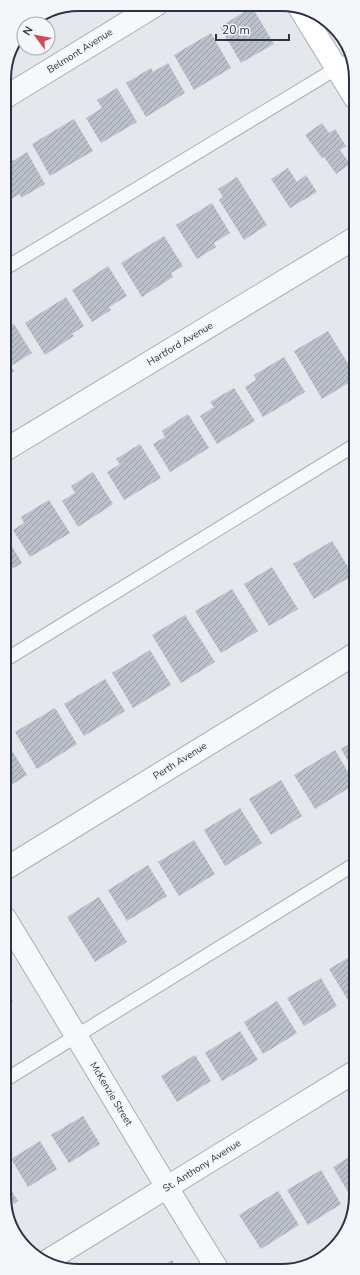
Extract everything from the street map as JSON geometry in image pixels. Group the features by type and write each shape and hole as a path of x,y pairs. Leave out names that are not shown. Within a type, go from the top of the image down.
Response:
{"main road":[{"path":"307,16 345,64 349,77"}],"street":[{"name":"Belmont Avenue","path":"11,94 145,11"},
{"name":"Hartford Avenue","path":"11,446 349,242"},
{"name":"Perth Avenue","path":"11,865 349,658"},
{"name":"McKenzie Street","path":"11,928 214,1264"},
{"name":"St. Anthony Avenue","path":"52,1258 349,1075"}],"lane":[{"path":"11,265 345,64"},
{"path":"11,656 349,449"},
{"path":"11,1076 349,868"}],"building":[{"path":"246,11 254,11 274,44 241,63 220,27"},
{"path":"211,33 231,68 194,90 174,55"},
{"path":"168,63 185,93 146,117 126,83 151,68 153,72"},
{"path":"117,88 137,122 101,143 86,118 102,108 97,100"},
{"path":"74,119 93,151 50,176 32,144"},
{"path":"322,123 329,133 335,129 346,146 340,150 349,165 336,174 305,135"},
{"path":"27,152 45,184 21,198 20,194 11,199 11,158 13,161"},
{"path":"288,168 297,182 306,175 317,192 290,208 271,179"},
{"path":"237,177 267,225 244,240 219,200 223,197 218,189"},
{"path":"212,203 230,233 214,243 216,247 197,259 176,225"},
{"path":"164,236 183,266 171,273 173,277 142,297 121,263"},
{"path":"108,266 127,296 109,307 111,310 92,322 72,290"},
{"path":"66,297 84,326 72,334 74,336 45,355 25,323"},
{"path":"14,324 32,353 11,366 11,326"},
{"path":"328,331 349,365 349,383 322,399 294,351"},
{"path":"284,357 305,392 263,417 245,387 256,380 254,375"},
{"path":"11,366 14,371 11,373"},
{"path":"234,388 255,421 217,444 200,416 214,407 210,402"},
{"path":"188,414 209,448 170,472 153,444 165,437 162,431"},
{"path":"140,444 161,478 124,500 107,472 120,464 116,459"},
{"path":"93,472 113,504 78,527 62,501 75,493 71,486"},
{"path":"49,500 70,533 30,557 13,530 24,523 21,517"},
{"path":"332,541 349,569 349,577 314,599 293,564"},
{"path":"11,545 22,563 11,569"},
{"path":"272,567 298,609 269,626 244,584"},
{"path":"232,589 258,631 221,653 195,611"},
{"path":"185,615 215,662 181,683 152,635"},
{"path":"150,650 171,685 133,708 112,673"},
{"path":"105,679 125,711 84,736 64,704"},
{"path":"55,708 77,744 37,769 15,732"},
{"path":"349,744 349,763 341,749"},
{"path":"11,749 27,775 11,785"},
{"path":"335,750 349,774 349,788 315,809 294,775"},
{"path":"281,780 302,816 271,835 249,799"},
{"path":"240,808 262,843 225,866 204,830"},
{"path":"194,840 215,874 179,896 158,862"},
{"path":"148,865 167,896 127,921 108,890"},
{"path":"99,897 127,942 95,962 67,917"},
{"path":"349,957 349,1002 329,969"},
{"path":"321,978 337,1006 304,1026 287,998"},
{"path":"277,1001 297,1033 263,1054 244,1022"},
{"path":"240,1031 258,1060 222,1081 205,1053"},
{"path":"195,1055 211,1081 177,1102 161,1076"},
{"path":"83,1116 100,1144 69,1163 51,1135"},
{"path":"40,1141 57,1169 28,1187 11,1159"},
{"path":"349,1157 349,1191 348,1192 333,1167"},
{"path":"321,1170 341,1204 308,1225 287,1190"},
{"path":"11,1190 18,1201 12,1205"},
{"path":"278,1191 299,1225 261,1249 239,1215"},
{"path":"172,1260 174,1264 166,1264"}]}
